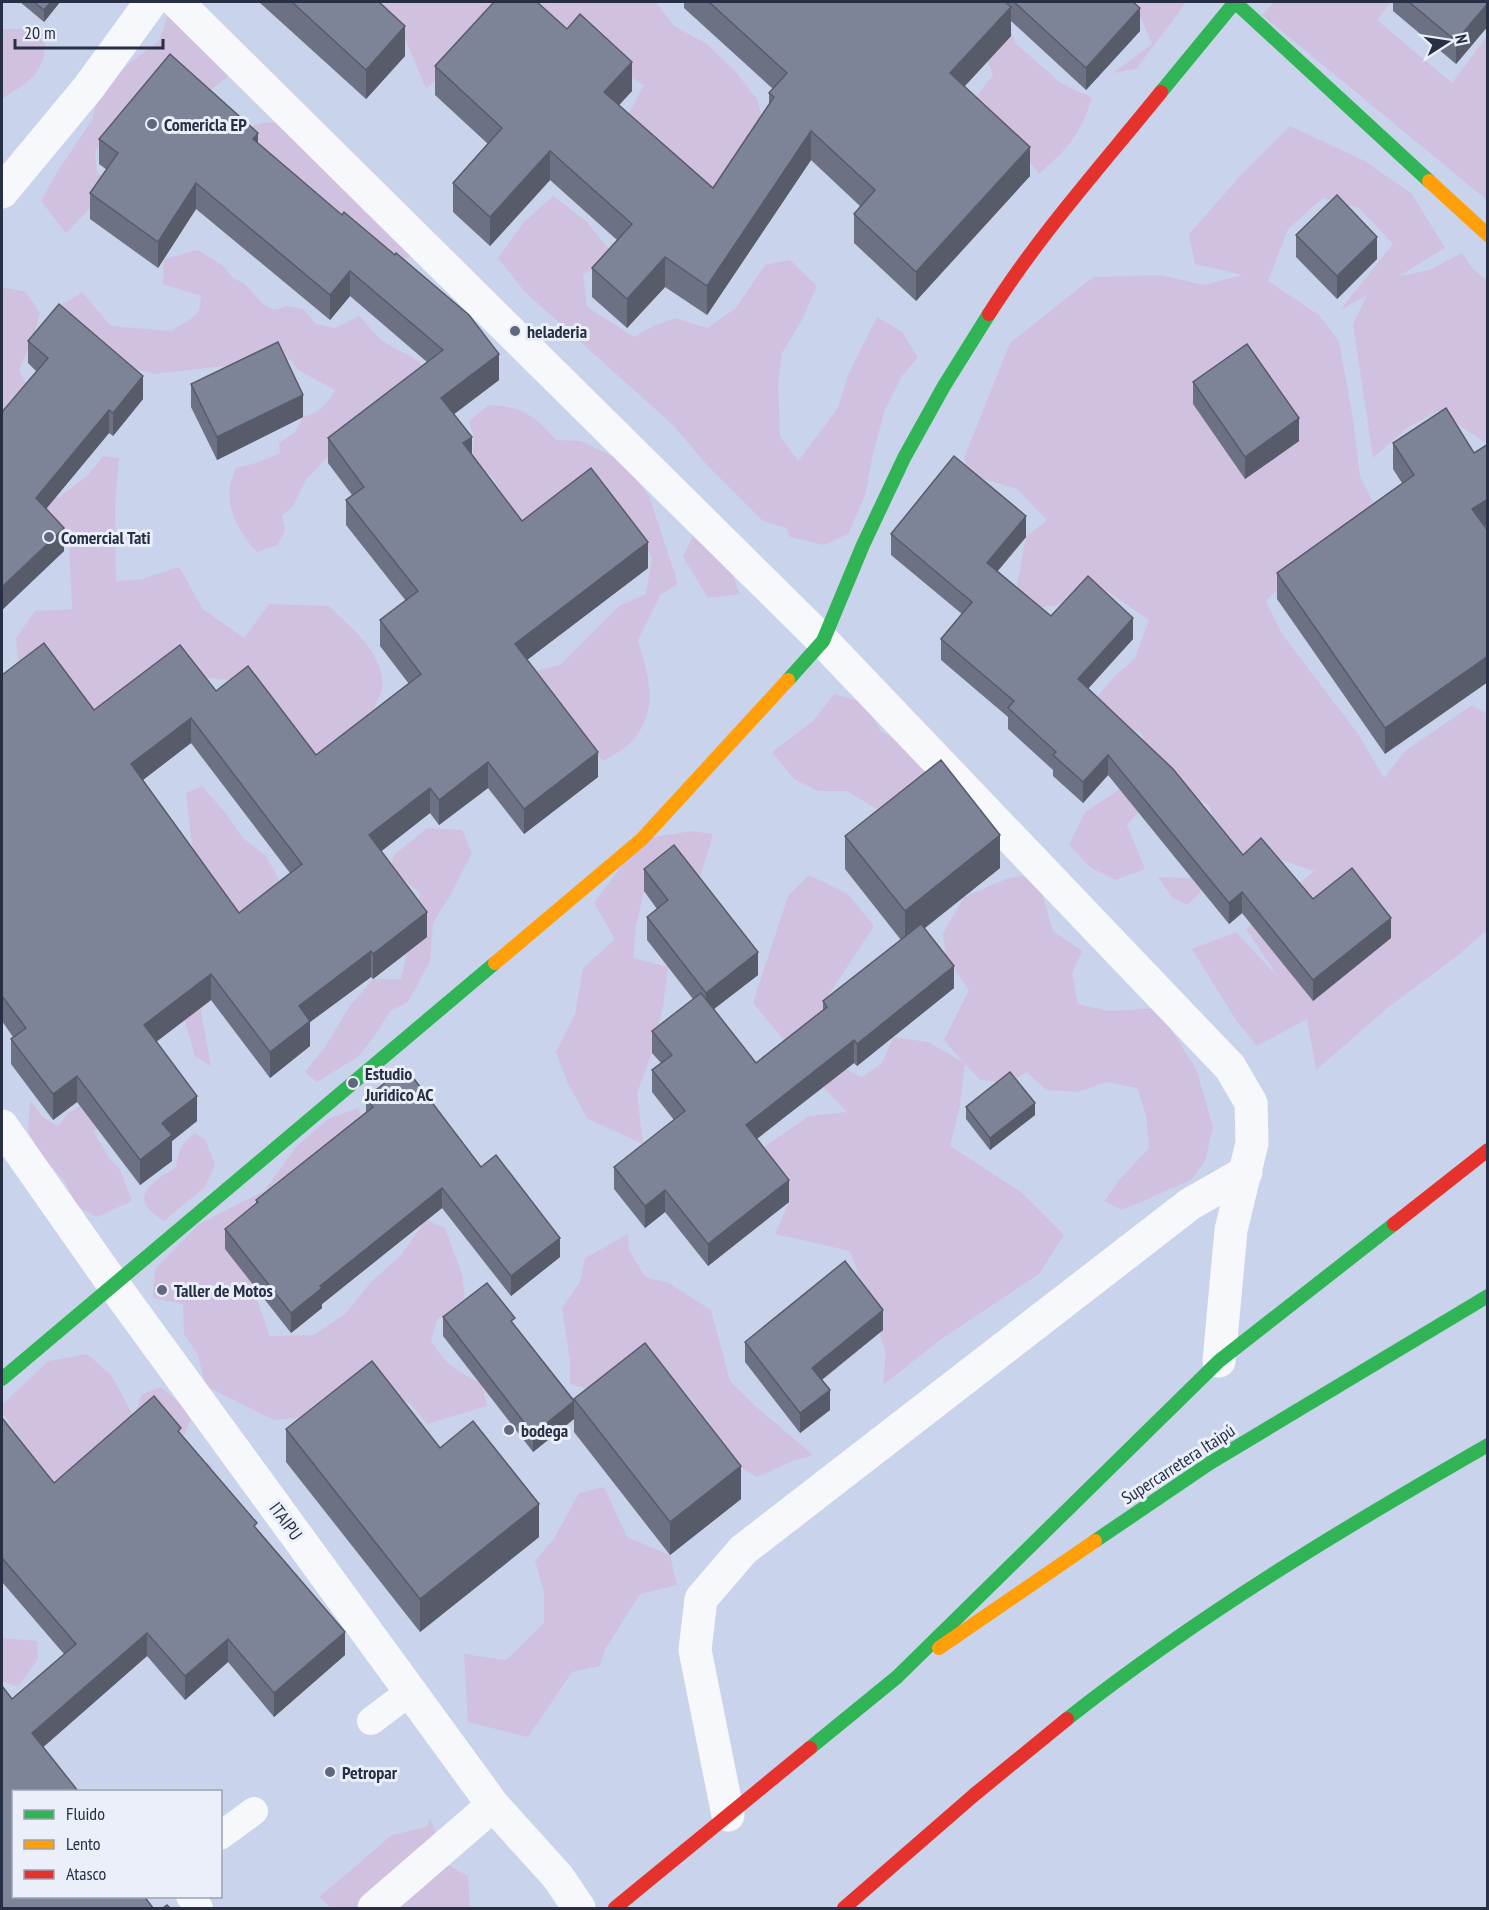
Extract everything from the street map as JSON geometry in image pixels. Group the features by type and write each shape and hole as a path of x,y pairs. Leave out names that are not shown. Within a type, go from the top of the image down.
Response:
{"main road":[{"path":"2,1379 642,839 823,641 863,545 904,458 944,386 1014,275 1235,2 1488,235"},
{"path":"615,1908 897,1677 1219,1361 1488,1150"},
{"name":"Supercarretera Itaipú","path":"897,1677 1210,1463 1488,1296"},
{"path":"844,1908 941,1822 1109,1688 1266,1578 1428,1478 1488,1445"}],"street":[{"path":"2,192 89,87 152,2"},
{"path":"177,2 823,641 1230,1067 1251,1103 1252,1143 1231,1230 1219,1361"},
{"name":"ITAIPU","path":"2,1126 113,1284 494,1805 558,1876 579,1908"},
{"path":"728,1815 696,1650 702,1599 743,1550 1190,1204 1246,1172"},
{"path":"374,1908 494,1805"}],"lane":[{"path":"371,1720 411,1692"},
{"path":"222,1835 254,1811"}],"shaded area":[{"path":"383,2 506,2 454,66 426,88 406,41 385,15"},
{"path":"511,2 656,2 674,26 707,44 735,71 757,99 765,128 709,198 624,118 644,85 560,38"},
{"path":"951,2 1010,2 1003,11 1016,44 1061,83 1092,98 1072,141 1039,174 1019,147 971,103 993,75 978,36"},
{"path":"1124,2 1184,2 1185,4 1136,69 1113,73 1152,44 1141,18"},
{"path":"1274,2 1391,2 1377,20 1452,83 1487,36 1487,200 1262,15"},
{"path":"168,15 231,74 209,91 110,129 95,152 97,173 125,184 104,214 89,209 66,233 41,201 57,172 92,120 100,93 126,66 159,41"},
{"path":"2,29 29,29 45,43 44,54 37,71 26,83 2,99"},
{"path":"277,122 351,193 365,213 388,224 419,247 397,267 277,172 247,128 261,123"},
{"path":"1290,126 1365,161 1412,194 1445,248 1399,276 1429,270 1462,253 1473,269 1487,281 1487,444 1438,411 1407,428 1373,458 1353,324 1367,295 1340,310 1393,244 1359,208 1323,198 1288,229 1268,281 1319,315 1339,341 1353,419 1360,477 1381,517 1298,569 1266,601 1282,634 1359,735 1384,778 1405,751 1472,705 1487,714 1487,930 1457,956 1391,1005 1316,1070 1307,1019 1257,1046 1236,1020 1192,949 1236,932 1278,977 1246,929 1314,871 1270,856 1242,853 1187,905 1172,897 1158,877 1189,878 1225,847 1209,806 1181,786 1152,796 1127,825 1145,869 1115,880 1091,868 1069,845 1085,812 1117,791 1146,760 1142,733 1123,726 1095,699 1111,680 1135,658 1149,620 1104,589 1079,589 1058,605 1018,610 1016,590 1026,537 1047,520 1017,489 970,475 964,458 1010,343 1093,277 1161,275 1204,285 1243,275 1195,264 1189,234 1241,175"},
{"path":"553,196 586,221 616,258 583,274 587,307 634,337 653,326 675,318 707,328 736,308 765,265 790,260 817,286 803,318 782,353 778,383 780,436 798,461 838,408 848,375 877,317 902,332 918,357 902,376 885,409 865,496 848,534 824,545 790,537 786,528 763,521 706,464 674,426 525,292 498,258 524,222"},
{"path":"198,250 222,265 233,278 244,283 263,304 274,310 287,306 303,309 316,324 335,328 360,316 382,340 417,360 429,373 345,438 305,481 293,507 282,515 285,530 278,545 257,552 241,531 230,505 230,485 236,468 280,453 279,443 295,432 303,417 322,407 335,390 298,370 290,359 278,365 241,371 224,366 155,374 131,368 58,307 82,292 111,326 171,331 191,319 199,311 201,296 163,284 164,259"},
{"path":"2,287 26,292 40,313 34,336 19,370 28,387 2,415"},
{"path":"489,405 519,410 534,418 556,440 581,441 622,461 649,496 678,584 660,595 638,640 649,691 647,715 642,727 628,745 603,761 522,675 561,664 619,606 646,594 652,557 608,490 590,482 529,526 509,506 493,478 472,463 474,438 469,421"},
{"path":"103,456 119,458 115,504 116,581 142,579 179,567 203,609 244,638 269,604 329,606 356,632 373,653 382,676 382,688 377,702 364,727 342,735 321,764 253,682 206,678 177,659 157,662 139,686 99,724 19,671 16,638 35,611 72,609 69,543 48,520 41,487 58,498 88,475"},
{"path":"696,530 728,561 740,594 708,598 683,557"},
{"path":"834,694 863,702 881,731 912,749 933,779 882,812 847,791 818,791 794,779 772,752 813,721"},
{"path":"202,786 243,838 266,856 284,889 243,916 196,880 186,793"},
{"path":"427,828 462,830 472,853 433,923 430,961 408,1002 390,1011 359,1056 317,1082 305,1072 325,1047 350,1006 373,979 401,979 420,893 390,868 394,855"},
{"path":"691,831 713,834 700,877 673,868 644,891 636,926 633,958 668,967 663,1007 652,1053 637,1093 643,1144 588,1119 568,1084 556,1052 575,1014 583,968 615,939 594,903 642,839"},
{"path":"1036,873 1053,931 1082,951 1072,973 1078,1004 1109,1011 1158,1008 1197,1071 1213,1127 1205,1161 1191,1180 1122,1210 1104,1201 1121,1178 1149,1148 1146,1115 1137,1088 1106,1082 1078,1092 1046,1090 1027,1072 1010,1083 980,1080 965,1064 960,1105 950,1146 1021,1192 1064,1235 1039,1274 940,1340 883,1385 886,1352 850,1251 775,1234 789,1202 772,1180 764,1147 809,1116 847,1112 823,1087 753,1003 788,896 809,875 848,894 874,926 828,996 823,1023 837,1064 862,1077 882,1063 893,1037 928,1042 963,1062 944,1040 969,990 946,957 943,933 964,897 1006,879"},
{"path":"204,970 201,1012 211,1066 195,1056 181,1008"},
{"path":"30,1100 43,1117 58,1127 67,1114 83,1104 101,1117 94,1133 110,1159 119,1168 132,1201 97,1217 76,1206 65,1181 40,1154 28,1131"},
{"path":"358,1108 371,1141 229,1224 270,1336 314,1335 345,1314 371,1282 401,1255 426,1220 445,1228 462,1274 465,1298 437,1320 431,1341 448,1364 482,1385 487,1406 427,1424 410,1403 368,1387 321,1416 274,1420 205,1386 198,1355 184,1334 183,1304 153,1298 155,1269 199,1224 264,1191 296,1147 328,1119"},
{"path":"195,1133 206,1141 215,1165 205,1187 164,1221 146,1205 144,1198 146,1192 158,1179 176,1167 181,1148"},
{"path":"628,1234 629,1250 645,1277 669,1283 711,1310 730,1381 754,1405 813,1455 792,1461 757,1477 742,1468 650,1350 623,1364 595,1391 570,1384 570,1361 562,1308 580,1282 585,1258"},
{"path":"87,1354 111,1375 134,1417 142,1394 161,1387 193,1415 162,1484 193,1455 213,1466 128,1556 106,1543 40,1469 2,1412 2,1405 48,1361"},
{"path":"604,1487 627,1537 670,1555 677,1585 640,1594 606,1648 600,1666 572,1672 528,1737 468,1722 464,1654 506,1660 544,1623 544,1592 535,1561 555,1537 579,1493"},
{"path":"2,1638 37,1641 38,1659 18,1687 2,1681"},
{"path":"430,1819 448,1865 468,1876 470,1908 331,1908 319,1897 392,1835 427,1827"}],"building":[{"path":"34,2 51,2 44,10"},
{"path":"292,2 379,2 405,26 366,70"},
{"path":"494,2 537,2 567,29 580,14 632,62 604,92 713,188 774,97 769,93 787,73 709,2 1005,2 1011,7 950,73 1030,147 916,272 854,214 875,190 811,131 707,286 665,257 627,299 592,268 632,224 550,151 490,217 453,183 502,128 435,66"},
{"path":"1014,2 1133,2 1140,8 1086,68"},
{"path":"1409,2 1488,2 1488,3 1456,41"},
{"path":"170,54 258,133 253,139 342,215 344,212 469,315 499,354 441,398 472,437 463,443 522,521 591,468 648,542 515,644 598,752 524,809 488,762 439,800 430,788 369,835 427,912 373,954 371,951 299,1006 310,1021 270,1052 211,974 144,1025 197,1096 162,1123 172,1135 140,1160 77,1076 53,1094 11,1039 26,1028 2,996 2,675 44,643 94,710 180,645 216,691 248,666 316,755 421,674 380,620 418,591 346,500 364,487 328,438 443,350 350,271 330,295 196,183 158,242 90,193 118,153 99,139","holes":["191,718 302,864 239,913 131,764"]},
{"path":"1337,195 1377,237 1337,276 1296,235"},
{"path":"59,304 143,376 113,413 109,410 36,498 64,528 2,587 2,412 48,358 28,341"},
{"path":"278,342 303,395 217,437 191,384"},
{"path":"1247,344 1299,418 1245,457 1193,382"},
{"path":"1446,408 1474,453 1488,444 1488,499 1472,509 1488,531 1488,656 1385,728 1277,573 1414,475 1393,443"},
{"path":"954,456 1026,516 987,563 1051,616 1088,576 1133,618 1078,679 1173,769 1243,855 1261,838 1313,899 1352,868 1391,918 1313,980 1242,892 1229,903 1108,755 1083,782 1053,755 1056,752 1008,708 1014,701 941,639 972,602 891,534"},
{"path":"941,760 1000,835 905,911 845,836"},
{"path":"674,845 758,952 706,993 647,917 668,900 644,869"},
{"path":"921,924 954,966 857,1044 854,1040 746,1125 789,1180 708,1244 665,1190 645,1206 614,1167 685,1111 652,1070 672,1055 652,1031 701,993 756,1063 827,1007 823,1001"},
{"path":"405,1067 481,1167 496,1155 560,1238 511,1276 442,1188 320,1286 322,1288 291,1313 225,1229 258,1202 256,1200 373,1107 366,1098"},
{"path":"1010,1072 1035,1103 990,1138 966,1107"},
{"path":"845,1261 883,1310 812,1368 830,1390 800,1413 745,1342"},
{"path":"487,1283 515,1318 511,1321 574,1401 533,1434 443,1317"},
{"path":"645,1343 741,1466 670,1522 574,1399"},
{"path":"372,1361 440,1448 473,1421 539,1504 420,1599 286,1429"},
{"path":"154,1396 181,1428 178,1431 257,1523 254,1526 345,1632 274,1693 228,1639 185,1676 147,1633 32,1733 77,1790 12,1790 12,1898 146,1898 153,1908 2,1908 2,1686 12,1699 76,1644 2,1558 2,1418 54,1483"}],"traffic: fast":[{"path":"1161,92 1235,2 1429,181"},
{"path":"788,680 823,641 863,545 904,458 944,386 989,314"},
{"path":"2,1379 495,963"},
{"path":"810,1748 897,1677 1219,1361 1394,1224"},
{"path":"1095,1541 1210,1463 1488,1296"},
{"path":"1067,1719 1220,1608 1380,1508 1488,1445"}],"traffic: slow":[{"path":"1429,181 1488,235"},
{"path":"495,963 642,839 788,680"},
{"path":"939,1648 1095,1541"}],"traffic: jam":[{"path":"989,314 1050,228 1161,92"},
{"path":"1394,1224 1488,1150"},
{"path":"844,1908 974,1795 1067,1719"},
{"path":"615,1908 810,1748"}],"place":[{"name":"Comericla EP","path":"152,124"},
{"name":"heladeria","path":"515,331"},
{"name":"Comercial Tati","path":"49,537"},
{"name":"Estudio Juridico AC","path":"353,1083"},
{"name":"Taller de Motos","path":"162,1290"},
{"name":"bodega","path":"509,1430"},
{"name":"Petropar","path":"330,1772"}]}
